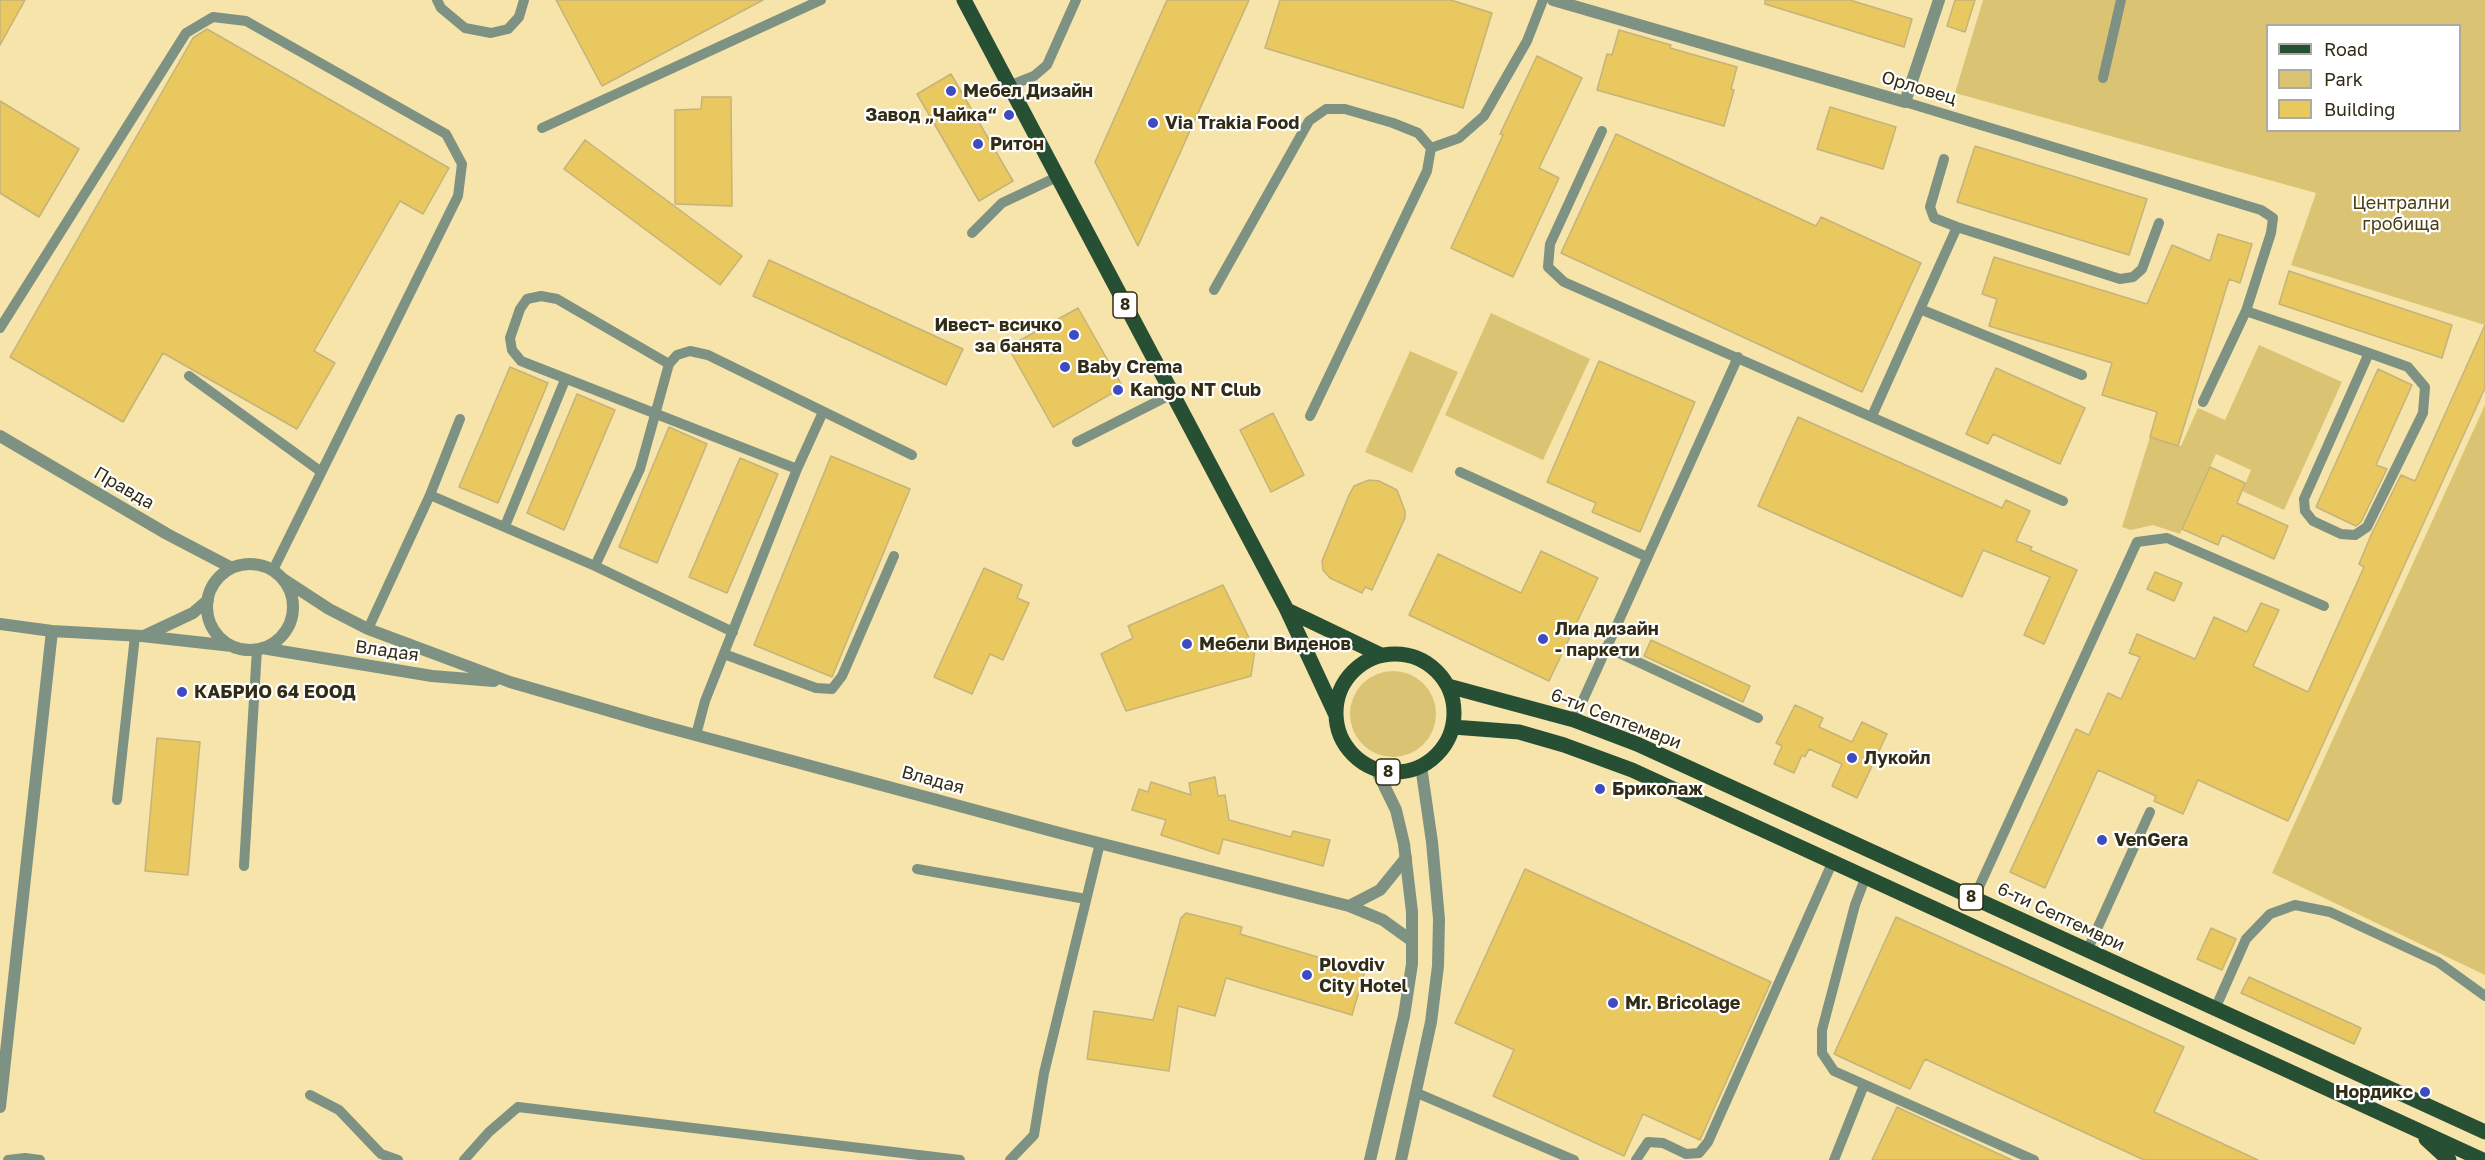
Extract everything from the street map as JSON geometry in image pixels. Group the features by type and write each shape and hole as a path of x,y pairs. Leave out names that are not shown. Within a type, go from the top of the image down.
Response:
{"main road":[{"name":"8","path":"964,0 1287,610 1335,713 1336,726 1346,748 1360,760 1376,769 1399,772 1421,766 1442,750 1453,727 1519,732 1564,745 1632,770 2483,1160"},
{"path":"1287,610 1381,655"},
{"path":"1335,713 1336,700 1348,676 1368,659 1394,653 1420,659 1436,670 1448,686 1453,699 1453,727"},
{"name":"6-ти Септември","path":"1448,686 1574,720 1636,744 2485,1132"},
{"name":"8","path":"2415,1128 2449,1160"}],"street":[{"name":"Орловец","path":"1553,0 1905,102"},
{"path":"1905,102 1937,0"},
{"name":"Правда","path":"0,436 167,534 232,568"},
{"path":"232,568 246,564 259,565 273,570"},
{"name":"Владая","path":"138,636 193,613 208,600 212,587 220,576 232,568"},
{"name":"Владая","path":"273,570 329,609 368,629 510,682 696,735 1100,843 1349,906 1383,920 1412,941"},
{"name":"Владая","path":"259,649 274,643 284,633 291,620 293,606 291,592 283,579"},
{"path":"208,600 212,627 221,638 233,646"},
{"name":"Владая","path":"0,624 52,631 138,636 233,646 246,650 259,649 432,676 510,682"},
{"path":"0,1107 52,631"},
{"path":"1401,1160 1431,1022 1438,966 1439,919 1432,842 1421,766"},
{"path":"1370,1160 1404,1016 1412,964 1412,912 1406,858 1396,810 1376,769"},
{"path":"1349,906 1380,890 1406,858"}],"lane":[{"path":"437,0 441,8 465,28 491,33 508,29 519,17 524,0"},
{"path":"542,128 821,0"},
{"path":"1009,86 1034,76 1047,65 1076,0"},
{"path":"1431,148 1459,138 1484,116 1527,40 1543,0"},
{"path":"2103,78 2121,0"},
{"path":"0,328 186,33 213,17 246,21 446,134 462,164 458,196 273,570"},
{"name":"Орловец","path":"1905,102 2261,210 2272,218 2271,233 2246,311"},
{"path":"1214,290 1310,121 1326,110 1345,109 1393,123 1418,133 1431,148"},
{"path":"1602,131 1550,244 1548,267 1564,282 2063,501"},
{"path":"1310,416 1427,171 1431,148"},
{"path":"1944,159 1930,207 1934,218 2120,279 2133,278 2142,268 2159,223"},
{"path":"972,233 1002,203 1057,177"},
{"path":"1872,416 1957,227"},
{"path":"669,364 557,299 541,296 527,299 514,322 510,338 512,350 521,361 797,469"},
{"path":"1920,309 2082,375"},
{"path":"2203,402 2246,311 2369,353 2408,368 2425,387 2423,413 2367,527 2355,535 2342,534 2313,521 2305,511 2304,499 2369,353"},
{"path":"595,566 640,469 669,364 677,355 690,351 708,355 912,455"},
{"path":"1574,720 1738,357"},
{"path":"189,376 320,471"},
{"path":"505,526 565,380"},
{"path":"1077,442 1172,394"},
{"path":"696,735 705,700 822,412"},
{"path":"368,629 430,495 460,420"},
{"path":"1460,472 1647,558"},
{"path":"430,495 595,566 733,632"},
{"path":"1974,898 2137,542 2168,538 2324,606"},
{"path":"724,654 816,688 832,690 842,676 894,556"},
{"path":"117,800 138,636"},
{"path":"1606,647 1758,718"},
{"path":"244,866 259,649"},
{"path":"2087,951 2150,812"},
{"path":"1010,1160 1035,1135 1044,1073 1100,843"},
{"path":"1636,1160 1648,1142 1663,1143 1686,1154 1700,1154 1708,1143 1833,861"},
{"path":"917,870 1086,899"},
{"path":"1866,876 1855,905 1822,1030 1822,1053 1834,1071 2034,1160"},
{"path":"2215,1009 2246,939 2270,914 2295,905 2330,912 2438,962 2485,996"},
{"path":"1834,1160 1864,1085"},
{"path":"1417,1093 1574,1160"},
{"path":"310,1095 339,1110 381,1154 398,1160"},
{"path":"464,1160 489,1132 518,1107 960,1160"},
{"path":"8,1160 25,1158 40,1160"}],"green space":[{"name":"Централни гробища","path":"1983,0 2485,0 2485,325 2291,265 2316,193 1955,93"},
{"path":"1491,313 1590,359 1543,460 1445,415"},
{"path":"2259,345 2342,382 2284,510 2242,491 2251,470 2216,454 2180,534 2153,525 2131,530 2122,527 2150,437 2181,446 2198,408 2225,420"},
{"path":"1410,351 1458,372 1412,473 1365,452"},
{"path":"2485,405 2485,975 2272,873"},
{"path":"1385,671 1401,671 1424,683 1433,697 1436,714 1433,731 1424,745 1401,757 1385,757 1369,750 1357,738 1350,722 1350,706 1357,690 1369,678"}],"building":[{"path":"0,0 25,0 0,45"},
{"path":"556,0 763,0 602,86"},
{"name":"Via Trakia Food","path":"1167,0 1249,0 1138,246 1095,162"},
{"path":"1280,0 1451,0 1492,13 1463,108 1265,48"},
{"path":"1765,0 1850,0 1912,19 1904,47 1765,4"},
{"path":"1955,0 1975,0 1965,32 1947,26"},
{"path":"207,29 449,168 423,214 400,201 314,351 335,363 297,429 163,353 123,422 10,357 193,38"},
{"path":"1619,30 1671,45 1670,48 1737,67 1731,89 1734,90 1724,126 1597,90 1607,54 1612,55"},
{"path":"1537,56 1582,78 1539,168 1559,178 1513,277 1451,248 1503,135 1500,134"},
{"path":"951,74 1013,181 979,201 917,94"},
{"path":"702,97 731,97 732,206 675,204 675,110 701,109"},
{"path":"0,101 79,149 39,217 0,193"},
{"path":"1830,107 1896,127 1883,169 1817,149"},
{"path":"1616,134 1816,226 1821,217 1921,263 1862,392 1561,253"},
{"path":"585,140 742,256 720,285 564,169"},
{"path":"1975,146 2147,199 2129,255 1957,202"},
{"path":"2218,234 2252,244 2240,283 2229,279 2178,446 2150,437 2157,412 2102,395 2112,363 1989,326 1997,299 1982,294 1994,257 2147,304 2172,245 2210,261"},
{"path":"769,260 963,349 946,385 753,296"},
{"path":"2289,271 2452,325 2442,358 2279,304"},
{"name":"Baby Crema","path":"1078,308 1123,387 1053,427 1008,347"},
{"path":"2485,325 2485,388 2288,821 2198,780 2183,814 2154,801 2156,796 2098,770 2045,888 2010,872 2076,729 2089,735 2108,693 2121,699 2140,657 2129,653 2137,634 2195,659 2214,617 2247,632 2261,603 2279,610 2253,666 2308,692 2364,567 2359,564 2372,533 2401,475 2415,481"},
{"path":"1599,361 1695,402 1640,532 1592,512 1596,503 1547,482"},
{"path":"510,367 548,383 498,503 459,487"},
{"path":"1996,368 2085,408 2060,464 1993,434 1988,444 1966,434"},
{"path":"2378,369 2412,385 2376,465 2387,469 2361,522 2356,526 2316,507"},
{"path":"577,394 615,410 564,530 527,513"},
{"path":"1273,413 1304,475 1271,492 1240,430"},
{"path":"1798,417 2002,508 2006,500 2030,511 2016,541 2032,547 2030,550 2077,570 2044,644 2024,635 2050,577 1983,550 1962,597 1758,506"},
{"path":"669,427 707,444 657,563 619,547"},
{"path":"831,456 910,489 832,677 754,645"},
{"path":"740,458 778,474 727,593 689,577"},
{"path":"2210,467 2245,483 2237,503 2288,526 2274,559 2222,535 2218,545 2182,529"},
{"path":"1369,480 1379,481 1397,490 1405,511 1405,518 1372,590 1365,587 1362,593 1330,578 1323,570 1322,561 1354,486"},
{"path":"1541,551 1598,578 1549,681 1409,615 1438,554 1521,593"},
{"path":"984,568 1022,585 1017,598 1029,603 1003,660 990,654 972,694 934,677"},
{"path":"2155,572 2182,583 2174,601 2147,589"},
{"name":"Мебели Виденов","path":"1223,585 1255,650 1251,676 1126,711 1101,654 1133,638 1128,626"},
{"path":"1651,640 1750,686 1743,702 1644,656"},
{"path":"1795,705 1823,718 1819,727 1852,742 1862,722 1887,734 1857,798 1832,786 1842,764 1809,749 1805,757 1802,755 1794,773 1774,764 1782,746 1776,743"},
{"path":"157,738 200,742 188,875 145,871"},
{"path":"1215,777 1218,796 1225,795 1229,820 1291,837 1293,831 1330,840 1323,866 1223,839 1219,854 1161,835 1166,820 1132,810 1139,789 1148,792 1151,782 1191,795 1189,783"},
{"name":"Mr. Bricolage","path":"1525,869 1771,982 1700,1140 1643,1114 1624,1156 1493,1096 1514,1050 1455,1023"},
{"path":"1186,913 1242,927 1240,934 1365,971 1352,1015 1226,978 1215,1016 1178,1006 1169,1071 1087,1059 1094,1011 1153,1020 1181,918"},
{"path":"1896,917 2184,1047 2154,1112 2258,1160 2144,1160 1925,1059 1910,1089 1834,1054"},
{"path":"2211,928 2236,939 2222,970 2197,959"},
{"path":"2249,977 2361,1028 2354,1044 2241,993"},
{"path":"1897,1107 1914,1115 2012,1160 1872,1160"}],"place":[{"name":"Мебел Дизайн","path":"951,91"},
{"name":"Завод „Чайка“","path":"1009,115"},
{"name":"Via Trakia Food","path":"1153,123"},
{"name":"Ритон","path":"978,144"},
{"name":"Ивест- всичко за банята","path":"1074,335"},
{"name":"Baby Crema","path":"1065,367"},
{"name":"Kango NT Club","path":"1118,390"},
{"name":"Лиа дизайн - паркети","path":"1543,639"},
{"name":"Мебели Виденов","path":"1187,644"},
{"name":"КАБРИО 64 ЕООД","path":"182,692"},
{"name":"Лукойл","path":"1852,758"},
{"name":"Бриколаж","path":"1600,789"},
{"name":"VenGera","path":"2102,840"},
{"name":"Plovdiv City Hotel","path":"1307,975"},
{"name":"Mr. Bricolage","path":"1613,1003"},
{"name":"Нордикс","path":"2425,1092"}]}
